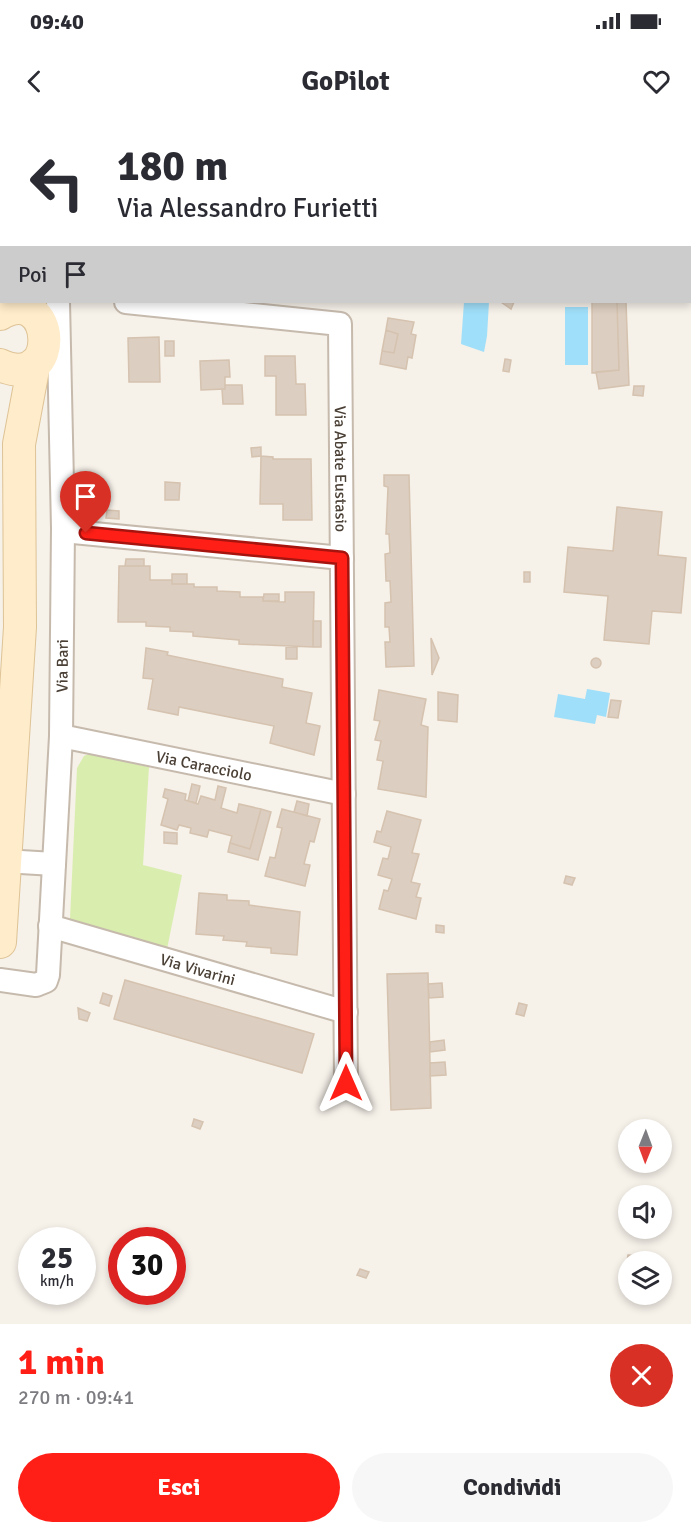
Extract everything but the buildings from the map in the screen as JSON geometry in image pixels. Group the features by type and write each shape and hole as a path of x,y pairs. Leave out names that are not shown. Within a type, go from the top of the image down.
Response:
{"main road":[{"path":"0,314 14,309 43,326"},
{"path":"0,365 16,370 43,326"},
{"path":"0,942 20,627 19,444 43,326"},
{"path":"0,370 19,444"}],"street":[{"name":"Via Abate Eustasio","path":"136,303 340,324 346,1083"},
{"name":"Via Bari","path":"0,980 36,985 46,981 50,926 61,736 63,531 43,326"},
{"path":"63,531 342,558"},
{"name":"Via Caracciolo","path":"61,736 344,794"},
{"path":"4,861 54,864"},
{"name":"Via Vivarini","path":"50,926 346,1012"}],"green space":[{"path":"89,754 149,767 143,865 182,875 167,949 70,919 77,768 84,756"}],"water":[{"path":"464,303 489,303 484,352 461,344"},
{"path":"565,307 588,307 588,365 565,365"},
{"path":"587,689 610,693 606,717 597,715 595,724 554,717 558,694 585,699"}],"route":[{"path":"86,533 342,558 346,1083"}]}
